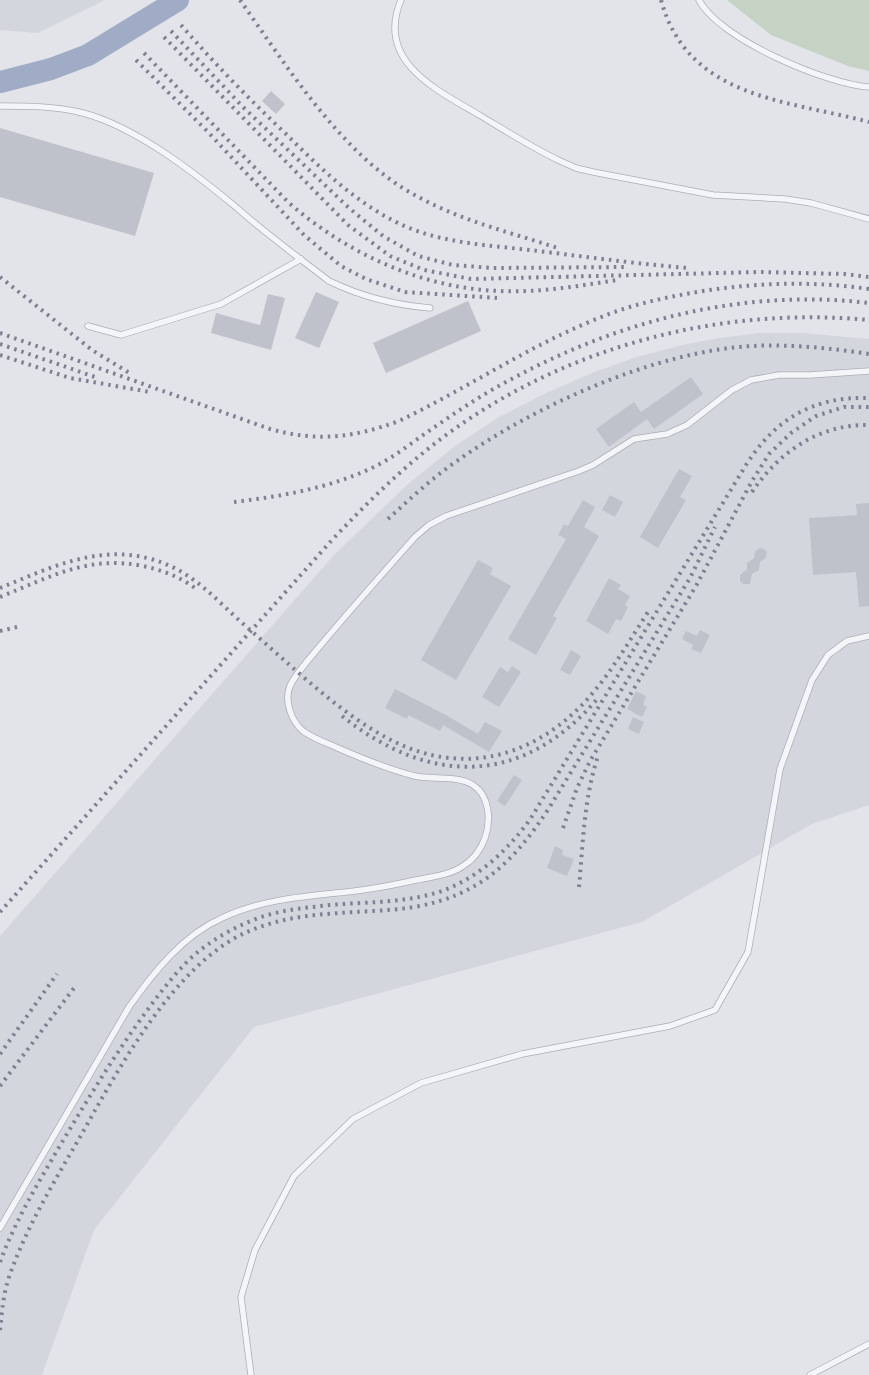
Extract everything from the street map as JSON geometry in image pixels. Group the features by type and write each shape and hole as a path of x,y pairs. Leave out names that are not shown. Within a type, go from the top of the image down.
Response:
{"lane":[{"path":"401,0 396,13 395,33 400,52 411,69 435,89 558,160 576,168 593,172 690,191 713,195 785,199 811,203 869,219"},
{"path":"699,0 713,18 746,42 775,56 839,81 869,87"},
{"path":"0,106 59,109 83,113 102,119 125,130 176,160 329,281 349,290 392,303 430,308"},
{"path":"88,326 121,335 222,304 301,259"},
{"path":"0,1228 129,1007 159,969 194,935 206,926 226,916 274,901 394,885 452,872 469,862 480,848 486,834 488,817 481,792 473,785 460,780 414,776 348,753 304,732 296,724 288,703 290,686 305,666 337,626 415,537 429,524 446,516 579,471 634,439 658,436 678,430 698,418 742,384 760,378 779,375 869,371"},
{"path":"251,1375 241,1297 255,1250 294,1176 353,1119 422,1084 522,1054 670,1026 715,1010 748,952 780,769 812,680 828,655 848,641 869,636"},
{"path":"810,1375 869,1344"}],"shaded area":[{"path":"0,0 105,0 38,33 0,30"},
{"path":"760,333 802,333 869,339 869,805 812,824 642,922 254,1027 94,1230 42,1375 0,1375 0,936 334,555 408,484 455,446 499,417 544,394 594,372 637,357 682,345"}],"green space":[{"path":"727,0 869,0 869,71 848,66 771,35"}],"building":[{"path":"271,91 285,104 276,114 262,101"},
{"path":"0,128 154,173 135,236 0,197"},
{"path":"316,292 339,302 319,348 295,338"},
{"path":"268,294 285,298 271,350 211,333 216,313 260,325"},
{"path":"468,301 481,331 386,373 373,343"},
{"path":"691,377 703,394 654,429 647,419 609,447 596,429 634,402 641,412"},
{"path":"679,469 692,476 680,497 686,500 658,548 640,537"},
{"path":"610,495 623,502 615,517 602,510"},
{"path":"583,500 595,507 584,527 599,536 553,616 557,618 536,655 508,639 566,539 558,535 564,524 568,526"},
{"path":"869,503 869,606 859,607 856,572 813,575 809,518 857,515 856,504"},
{"path":"760,548 767,552 766,558 760,562 759,570 752,574 750,584 743,584 740,581 740,575 747,569 747,563 754,558 755,551"},
{"path":"478,560 493,568 490,574 511,586 456,680 421,660"},
{"path":"609,578 621,585 618,589 630,596 625,605 628,607 621,621 616,619 608,634 586,621"},
{"path":"700,630 710,635 701,653 691,649 693,645 682,639 686,631 697,636"},
{"path":"571,650 581,656 570,675 560,670"},
{"path":"512,666 521,672 499,707 482,697 500,667 508,672"},
{"path":"395,689 478,734 485,722 502,731 489,752 443,725 440,731 408,715 407,719 385,708"},
{"path":"636,691 646,696 643,705 647,707 642,717 627,709"},
{"path":"633,717 644,722 639,734 628,729"},
{"path":"514,775 522,780 505,806 497,801"},
{"path":"555,846 563,850 562,855 574,859 567,876 547,868"}],"waterway":[{"path":"0,82 51,69 88,55 178,0"}],"railway":[{"path":"240,0 317,107 339,133 387,177 413,194 448,211 484,225 558,248"},
{"path":"661,0 674,33 693,58 717,76 744,90 774,100 869,122"},
{"path":"181,25 245,94 323,170 350,193 394,221 428,235 464,242 688,268"},
{"path":"171,31 244,108 349,208 383,236 418,256 453,265 493,268 626,267"},
{"path":"164,37 348,225 390,256 424,270 471,279 761,272 844,274 869,277"},
{"path":"144,53 288,202 334,237 360,252 413,275 441,283 470,288 499,291 543,290 617,280"},
{"path":"136,60 207,131 304,235 341,266 366,279 405,292 497,298"},
{"path":"0,277 92,350 131,374"},
{"path":"0,333 270,429 319,437 366,431 399,421 552,339 632,306 699,292 756,285 813,284 869,289"},
{"path":"234,502 306,490 359,474 389,459 465,406 506,382 548,360 636,326 728,305 774,300 869,303"},
{"path":"0,912 332,540 387,485 446,435 493,404 542,378 594,356 647,339 702,327 757,320 813,317 869,320"},
{"path":"0,344 95,377"},
{"path":"388,519 439,474 488,440 559,402 637,370 676,358 715,350 752,346 810,347 869,354"},
{"path":"0,355 70,378 150,392"},
{"path":"0,1262 14,1228 31,1196 96,1086 125,1041 185,963 221,936 262,917 311,907 394,901 420,897 447,889 488,865 522,831 531,818 757,449 783,423 814,406 849,398 869,398"},
{"path":"563,828 577,788 590,761 696,586 752,481 769,454 791,433 816,416 844,407 869,407"},
{"path":"752,492 775,465 802,443 833,429 869,425"},
{"path":"0,1330 7,1284 32,1223 130,1051 172,993 195,968 220,947 247,932 304,916 396,909 437,902 458,894 493,874 522,845 549,808 690,578 715,527"},
{"path":"0,588 36,573 90,557 128,555 163,563 178,570 203,587 319,690 376,732 420,752 444,757 469,759 515,750 538,739 559,725 579,708 598,686 648,612"},
{"path":"0,597 70,570 104,563 143,566 177,577 195,588"},
{"path":"0,631 17,627"},
{"path":"342,716 376,739 409,756 443,765 476,766 508,761 540,748 570,726 599,697"},
{"path":"579,887 587,804 598,756"},
{"path":"0,1054 57,974"},
{"path":"0,1086 74,988"}]}
